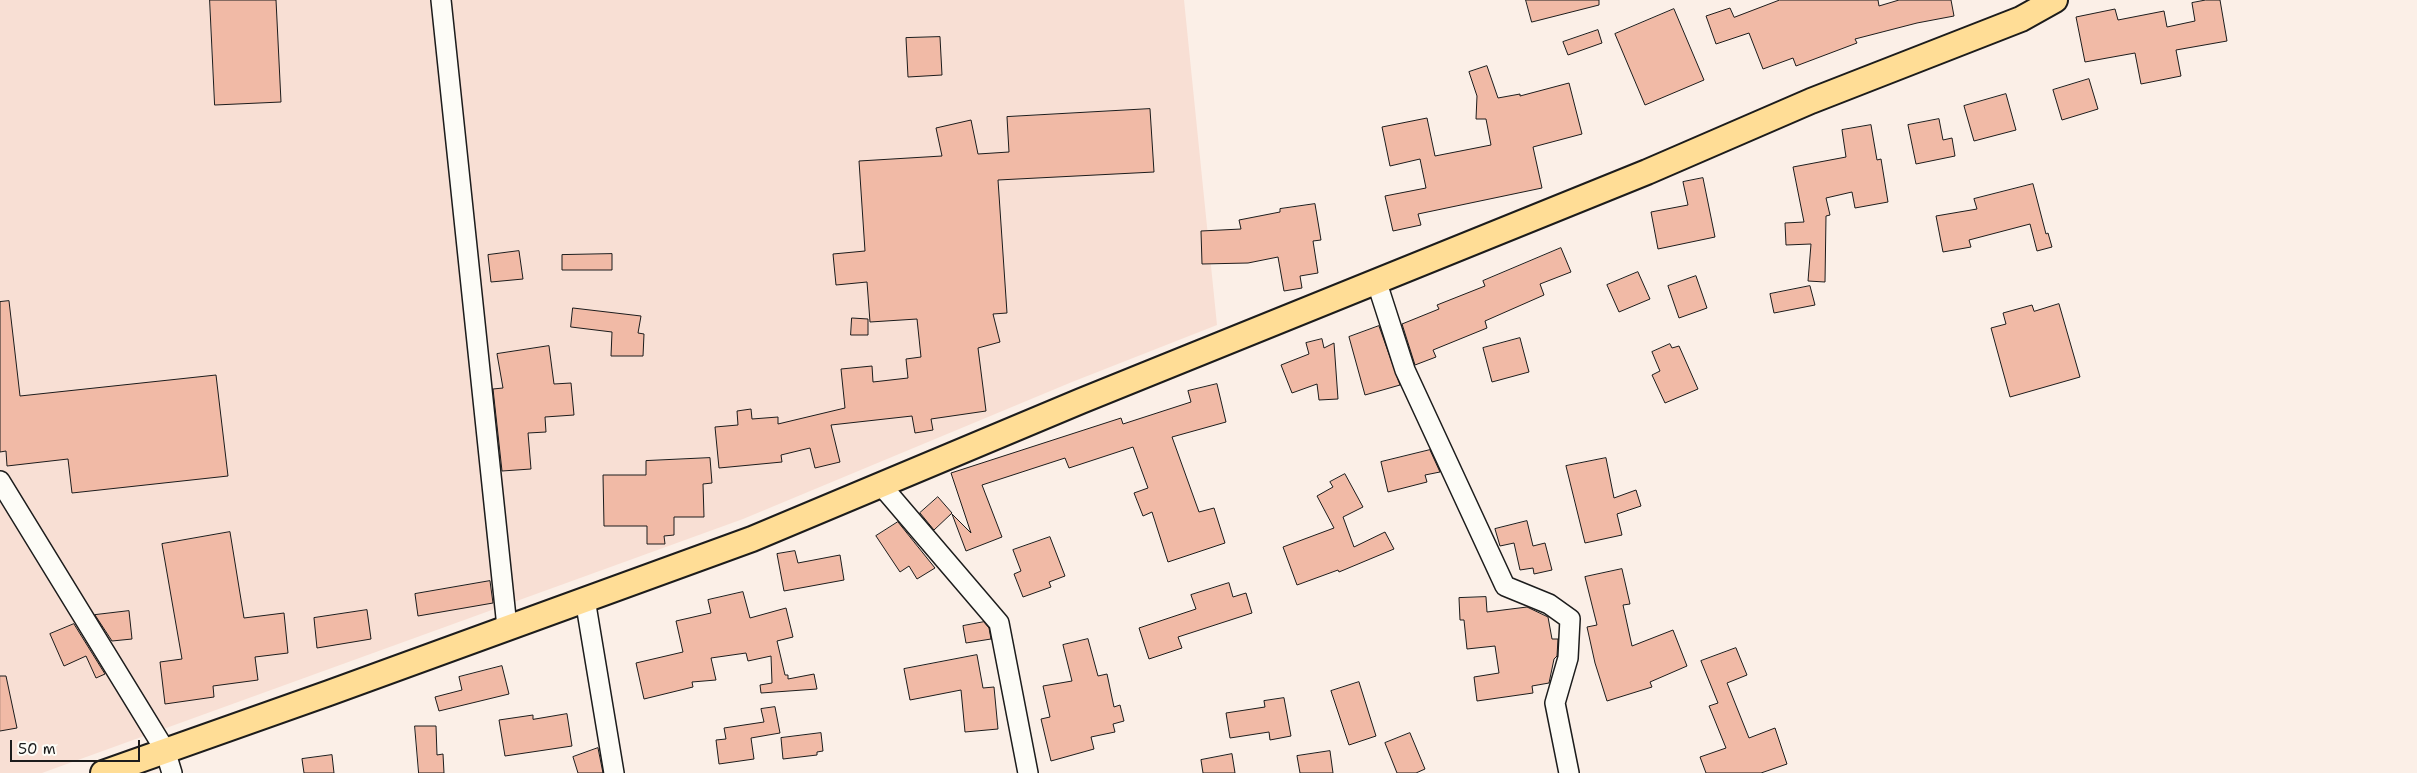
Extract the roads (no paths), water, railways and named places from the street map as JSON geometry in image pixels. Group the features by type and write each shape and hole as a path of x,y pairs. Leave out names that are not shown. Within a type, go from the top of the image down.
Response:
{"main road":[{"path":"103,773 329,694 507,627 752,539 1081,401 1377,283 1647,172 1811,100 2021,19 2055,0"}],"street":[{"path":"441,0 507,627"},
{"path":"1377,283 1405,370 1505,586 1550,604 1570,619 1568,658 1555,703 1569,773"},
{"path":"0,481 165,750 172,773"},
{"path":"881,485 999,624 1028,773"},
{"path":"585,599 614,773"}]}
